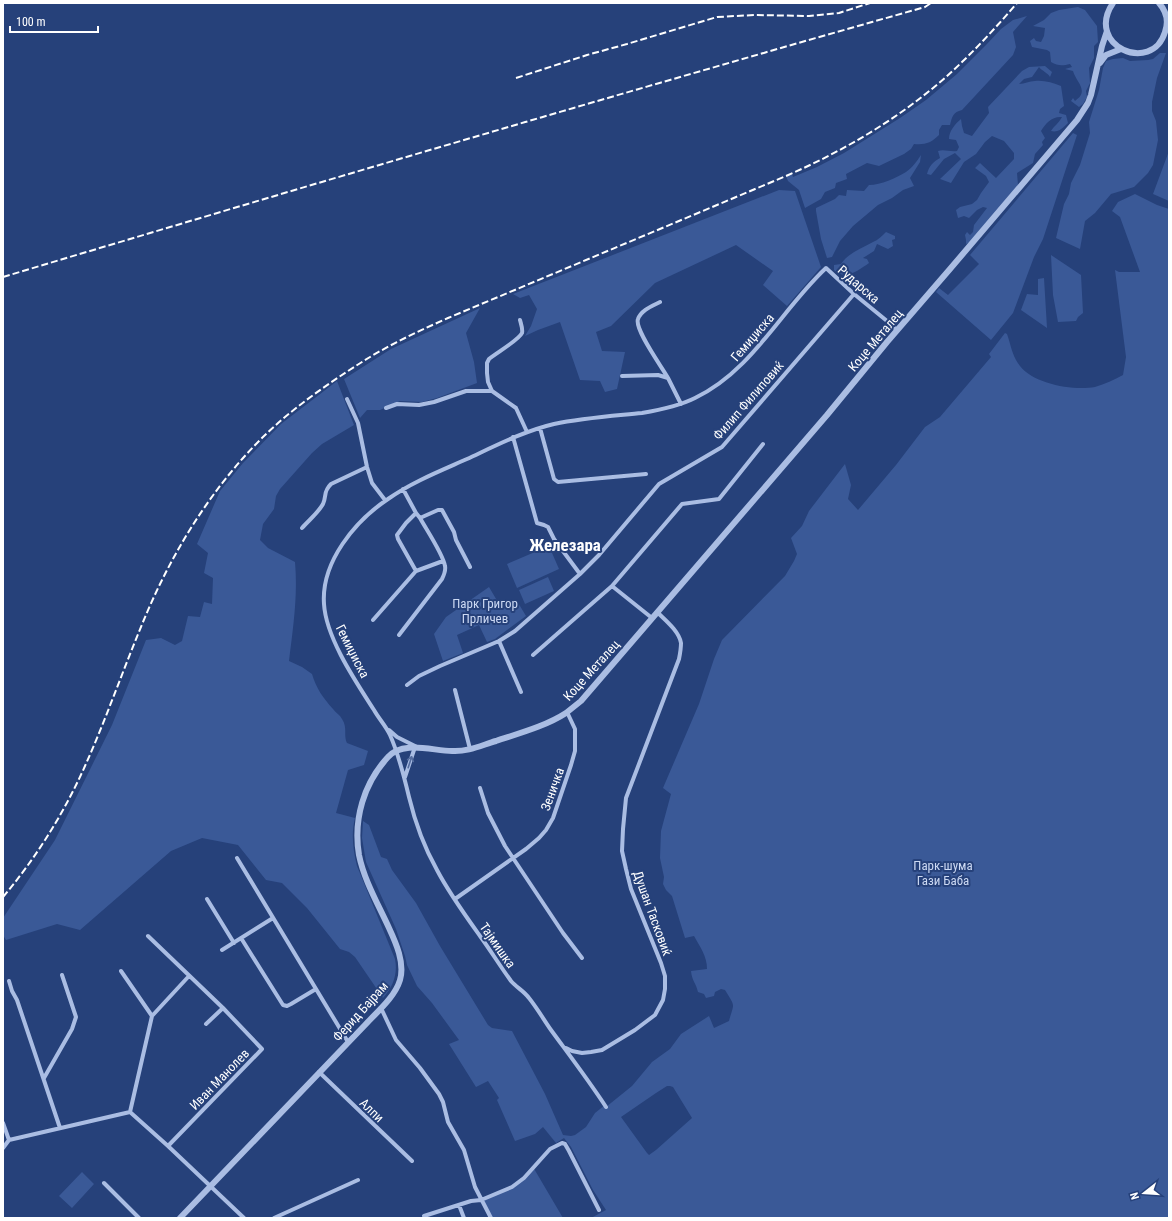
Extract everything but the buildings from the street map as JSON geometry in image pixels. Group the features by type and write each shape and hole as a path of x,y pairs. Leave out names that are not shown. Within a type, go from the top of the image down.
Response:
{"street":[{"name":"Коце Металец","path":"387,729 397,737 416,747 454,751 470,749 545,724 567,712 580,701 827,415 870,362 1080,116 1091,95 1107,31 1106,18 1113,3"},
{"path":"1107,31 1112,42 1121,50 1138,54 1146,52 1160,43 1167,35 1167,22 1164,7"},
{"name":"Коце Металец","path":"1097,68 1106,55 1121,50"},
{"name":"Рударска","path":"826,268 854,294 898,330"},
{"name":"Гемиџиска","path":"396,752 387,729 375,712 334,642 328,627 324,604 325,582 335,556 360,523 386,500 403,489 527,432 570,421 642,413 681,404 711,390 744,363 788,310 826,268"},
{"name":"Филип Филиповиќ","path":"407,685 419,676 499,641 515,631 580,574 599,555 659,484 722,447 854,294"},
{"path":"660,302 645,309 639,316 637,321 638,326 642,336 668,378 681,404"},
{"path":"520,320 522,334 489,359 486,373 492,391 516,408 527,432"},
{"path":"622,376 658,374 668,378"},
{"path":"386,408 397,404 426,404 466,391 492,391"},
{"path":"348,399 358,423 367,467 372,483 386,500"},
{"path":"540,428 554,479 558,482 646,474"},
{"path":"514,438 537,523 548,527 554,539 580,574"},
{"path":"533,655 612,586 682,504 719,499 763,444"},
{"path":"302,528 324,502 327,488 332,484 367,467"},
{"path":"399,635 442,579 445,571 443,561 403,489"},
{"path":"420,518 438,510 442,510 470,567"},
{"path":"416,513 397,535 416,571"},
{"path":"373,620 416,571 443,561"},
{"path":"612,586 652,618"},
{"name":"Душан Тасковиќ","path":"565,1048 572,1052 592,1052 602,1050 612,1045 654,1015 661,1005 664,995 666,982 665,976 631,889 622,850 626,798 681,649 680,638 657,612"},
{"path":"499,641 521,692"},
{"path":"455,690 470,749"},
{"name":"Зеничка","path":"455,899 526,849 546,830 553,818 572,765 575,751 575,729 567,712"},
{"name":"Коце Металец","path":"396,752 416,747"},
{"path":"405,778 416,747"},
{"name":"Тајмишка","path":"396,752 405,778 423,843 436,869 513,983 528,996 606,1107"},
{"name":"Ферид Бајрам","path":"180,1218 381,1007 398,984 401,967 397,949 361,863 358,846 358,827 361,806 367,788 376,773 390,756 396,752"},
{"path":"480,788 488,813 497,831 563,933 582,958"},
{"path":"237,858 348,1042"},
{"path":"207,899 234,943"},
{"path":"222,950 273,918"},
{"name":"Иван Манолев","path":"148,936 223,1008 262,1049 168,1146"},
{"path":"241,938 283,1005 286,1006 291,1004 316,989"},
{"path":"121,971 152,1016"},
{"path":"44,1078 72,1029 76,1017 62,975"},
{"path":"130,1112 152,1016 189,976"},
{"path":"8,981 17,1000 60,1128"},
{"path":"381,1007 396,1040 420,1068 439,1094 443,1102 448,1122 464,1150 475,1187 491,1218"},
{"path":"206,1024 223,1008"},
{"name":"Алпи","path":"319,1072 412,1161"},
{"path":"130,1112 244,1218"},
{"path":"3,1148 9,1140 130,1112"},
{"path":"3,1123 9,1140"},
{"path":"424,1216 471,1201 481,1200 517,1184 548,1151 556,1145 562,1143 565,1144 569,1150 599,1210"},
{"path":"274,1218 358,1180"},
{"path":"104,1183 138,1218"},
{"path":"459,1205 464,1218"}],"green space":[{"path":"1078,7 1085,10 1097,26 1098,42 1094,46 1094,58 1089,68 1090,83 1086,91 1087,97 1083,104 1079,107 1071,101 1073,98 1075,101 1079,97 1082,90 1073,71 1065,69 1072,67 1070,64 1060,65 1051,62 1050,52 1032,47 1030,41 1034,38 1036,41 1041,42 1044,36 1045,28 1033,26 1044,20 1051,13"},
{"path":"1027,16 1013,32 1016,47 1013,55 962,110 952,117 950,125 942,125 939,130 939,135 936,138 928,143 914,144 911,149 904,154 879,166 867,163 846,174 847,179 836,183 835,188 825,192 821,199 805,208 799,190 788,181 786,176 792,174 793,177 817,167 844,153 900,118 926,100 957,74 1001,29 1013,20"},
{"path":"1160,53 1166,53 1157,78 1152,102 1152,111 1156,121 1158,140 1153,165 1148,173 1134,187 1111,194 1095,213 1085,221 1080,249 1056,238 1064,204 1069,194 1071,183 1080,165 1090,133 1089,122 1106,61 1123,58 1130,61 1148,60 1153,59"},
{"path":"1045,66 1052,72 1050,77 1039,67 1032,77 1024,79 1019,84 1042,81 1061,86 1064,106 1060,109 1059,113 1066,115 1068,123 1058,131 1051,131 1062,117 1052,119 1045,125 1041,131 1045,138 1042,142 1043,145 1035,154 1033,163 1017,173 1018,185 971,242 966,244 965,235 967,232 970,235 973,232 974,225 987,208 983,207 977,210 969,218 964,216 958,218 956,210 960,207 972,204 977,200 989,182 986,176 975,168 980,163 996,178 1014,159 1014,153 1004,141 992,136 985,142 976,154 964,162 951,183 940,179 961,159 955,153 944,159 931,175 927,174 930,166 940,158 938,151 957,151 959,147 956,140 949,139 949,136 951,130 961,119 964,133 972,136 989,113 988,107 1022,71 1029,67"},
{"path":"1073,133 1077,135 1043,239 1034,257 1013,313 991,340 936,292 939,288 948,295 979,264 970,255"},
{"path":"1169,151 1169,201 1153,194"},
{"path":"921,155 920,162 910,178 914,186 903,190 892,198 878,205 853,226 840,241 832,257 827,258 821,239 816,208 835,199 839,195 846,196 847,190 864,191 869,185 874,185 898,177 906,172"},
{"path":"779,190 795,191 821,267 787,306 763,285 773,271 736,245 655,283 611,326 596,332 602,351 625,352 617,389 605,392 600,381 580,380 560,322 525,336 531,326 537,309 529,295 520,298 513,294"},
{"name":"Парк-шума Гази Баба","path":"1135,194 1169,209 1169,1218 591,1218 606,1210 593,1190 571,1147 564,1138 556,1143 543,1127 535,1134 515,1141 497,1100 499,1098 488,1081 476,1087 449,1044 459,1040 432,1003 417,986 407,965 396,929 366,862 362,838 363,821 369,825 381,857 387,859 392,870 416,903 488,1025 492,1028 512,1031 545,1094 563,1135 575,1135 586,1127 595,1113 605,1105 606,1107 632,1086 652,1062 670,1049 681,1034 709,1016 714,1028 729,1021 733,1005 725,990 721,989 715,992 714,996 706,998 704,994 698,992 691,971 707,969 706,960 694,936 685,938 672,896 663,884 664,877 660,858 661,831 671,794 663,788 699,704 722,640 785,576 797,554 791,538 802,526 809,511 845,464 851,485 848,499 858,510 896,465 925,427 940,417 991,357 989,354 1005,333 1007,334 1013,354 1020,366 1026,372 1044,382 1065,387 1086,388 1102,385 1123,375 1126,357 1115,270 1119,272 1140,272 1120,217 1112,211 1118,202","holes":["667,1086 673,1087 692,1118 649,1155 621,1117"]},
{"path":"886,232 895,236 895,239 892,240 893,246 888,249 877,244 874,251 863,258 867,259 869,263 852,273 843,275 834,270 834,265 841,264 851,254 877,240"},
{"path":"1051,255 1081,275 1083,313 1076,321 1058,322 1053,295"},
{"path":"1044,278 1047,328 1021,310 1027,294 1038,295 1038,279"},
{"path":"480,308 466,333 474,362 477,383 422,402 400,401 380,410 367,410 360,418 344,379 391,349"},
{"path":"337,381 354,425 322,444 280,489 276,496 274,509 263,524 260,540 268,548 295,562 295,600 289,661 312,674 320,693 344,722 347,743 368,751 364,765 348,770 336,813 355,818 353,842 357,866 395,959 396,970 390,989 383,998 355,957 349,952 340,949 307,908 282,883 266,880 238,845 202,838 171,851 80,930 57,924 6,940 3,935 3,918 55,840 112,725 146,640 161,638 175,645 182,641 188,616 200,617 204,602 212,604 213,578 204,573 208,553 197,544 220,491 243,463 281,424"},
{"path":"549,546 559,569 517,588 507,564"},
{"path":"548,577 554,591 525,604 519,590"},
{"name":"Парк Григор Прличев","path":"489,587 502,609 517,601 526,616 495,639 487,642 479,625 457,635 463,653 443,661 434,634 446,617"},
{"path":"533,1167 563,1218 491,1218 481,1200 512,1187"},
{"path":"82,1172 94,1184 72,1208 59,1196"}],"railway":[{"path":"516,78 587,55 717,17 754,15 809,16 839,13 870,3"},
{"path":"3,277 464,140 925,7 931,3"},
{"path":"3,897 38,851 59,818 77,784 143,622 166,572 180,547 194,523 227,477 245,456 276,425 301,404 342,375 370,357 408,336 786,176 827,157 866,135 903,111 939,83 980,44 1017,3"}],"district":[{"name":"Железара","path":"565,545"}]}
